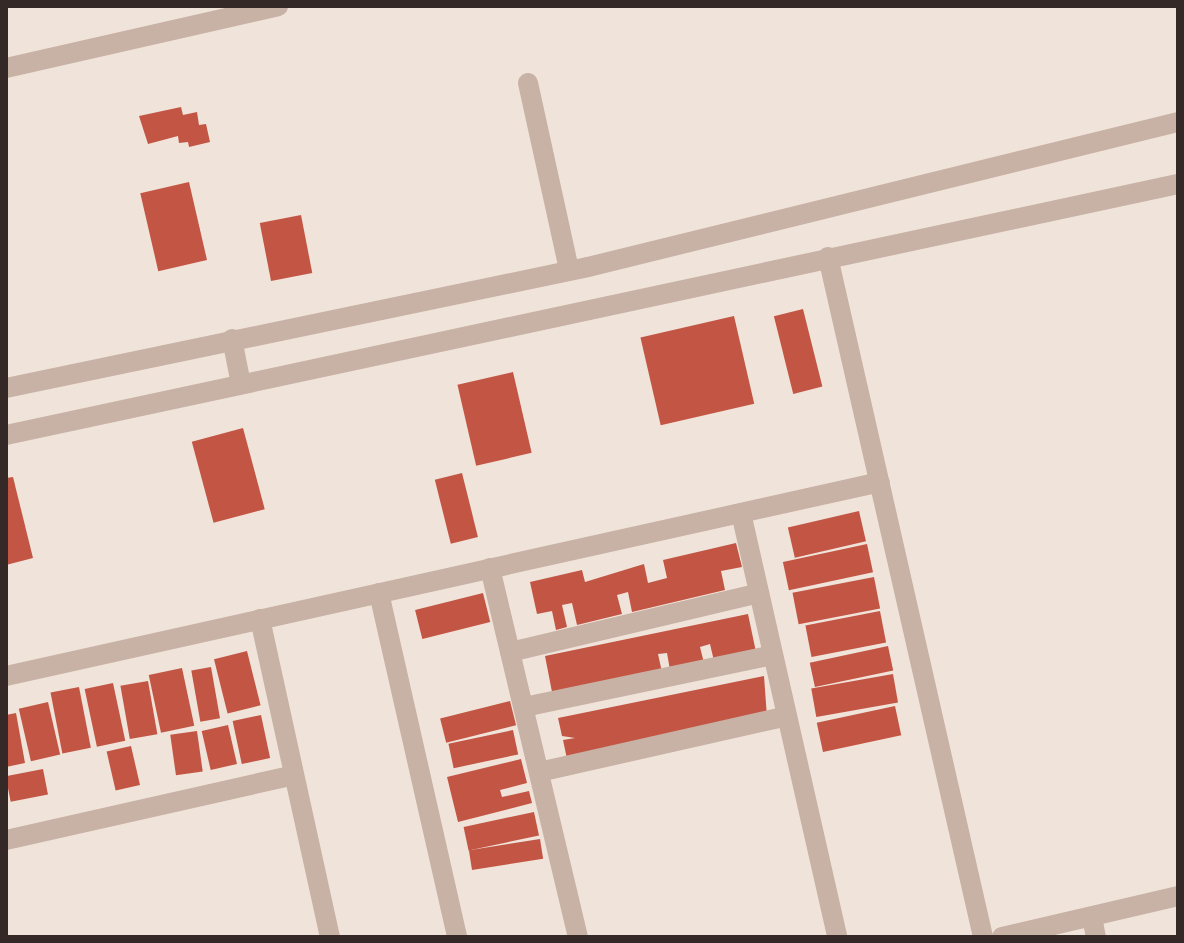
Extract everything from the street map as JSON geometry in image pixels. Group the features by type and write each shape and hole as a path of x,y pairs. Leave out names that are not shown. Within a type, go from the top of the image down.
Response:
{"street":[{"path":"6,68 278,6"},
{"path":"528,83 569,270"},
{"path":"6,388 569,270 931,186 1178,122"},
{"path":"6,435 1178,184"},
{"path":"828,257 983,937"},
{"path":"232,339 241,384"},
{"path":"6,676 880,482"},
{"path":"741,513 837,937"},
{"path":"490,568 578,937"},
{"path":"379,593 457,937"},
{"path":"510,652 759,593"},
{"path":"260,619 330,937"},
{"path":"524,707 773,655"},
{"path":"539,772 787,716"},
{"path":"6,840 294,775"},
{"path":"1002,937 1094,927 1178,896"}],"building":[{"path":"181,107 183,115 197,112 199,125 206,124 210,142 189,147 188,142 179,143 178,136 148,144 139,116"},
{"path":"189,182 207,260 158,271 140,193"},
{"path":"301,215 312,273 271,281 260,223"},
{"path":"803,309 822,387 793,394 774,316"},
{"path":"734,316 754,404 661,425 640,338"},
{"path":"513,372 532,453 476,466 457,385"},
{"path":"243,428 265,509 214,523 192,442"},
{"path":"462,473 478,537 451,544 435,480"},
{"path":"13,477 33,558 6,565 6,478"},
{"path":"859,511 866,541 795,558 788,527"},
{"path":"736,543 742,567 721,571 725,590 632,612 628,592 617,595 622,614 577,625 572,603 562,605 567,627 556,630 552,611 537,614 530,582 582,570 585,582 644,564 648,583 667,578 663,560"},
{"path":"867,544 873,572 789,590 783,562"},
{"path":"874,577 880,608 799,624 793,593"},
{"path":"483,593 490,622 422,639 415,610"},
{"path":"880,611 886,642 812,657 805,626"},
{"path":"748,614 756,652 714,661 710,644 700,647 704,663 670,670 667,653 658,654 662,672 552,692 545,656"},
{"path":"888,646 893,670 815,687 810,663"},
{"path":"247,651 261,705 228,714 214,659"},
{"path":"211,667 220,718 200,722 191,670"},
{"path":"182,668 194,726 161,733 149,675"},
{"path":"893,674 898,703 816,717 811,688"},
{"path":"764,676 767,717 567,759 563,740 575,738 562,736 558,718"},
{"path":"148,681 157,734 130,739 120,686"},
{"path":"113,683 125,741 97,747 85,689"},
{"path":"79,687 91,748 62,753 51,693"},
{"path":"510,701 516,725 446,743 440,718"},
{"path":"48,702 60,755 31,761 19,709"},
{"path":"895,706 901,735 823,752 817,723"},
{"path":"16,713 25,763 6,767 6,715"},
{"path":"261,715 270,758 242,764 233,721"},
{"path":"228,725 237,764 211,770 202,731"},
{"path":"513,730 518,754 454,768 448,744"},
{"path":"197,731 203,772 176,775 170,735"},
{"path":"131,746 140,785 116,791 107,752"},
{"path":"521,759 527,783 500,790 502,797 529,791 532,803 458,822 447,777"},
{"path":"43,769 48,795 11,802 6,776"},
{"path":"534,812 539,835 469,850 464,827"},
{"path":"540,839 543,859 472,870 469,850"}]}
